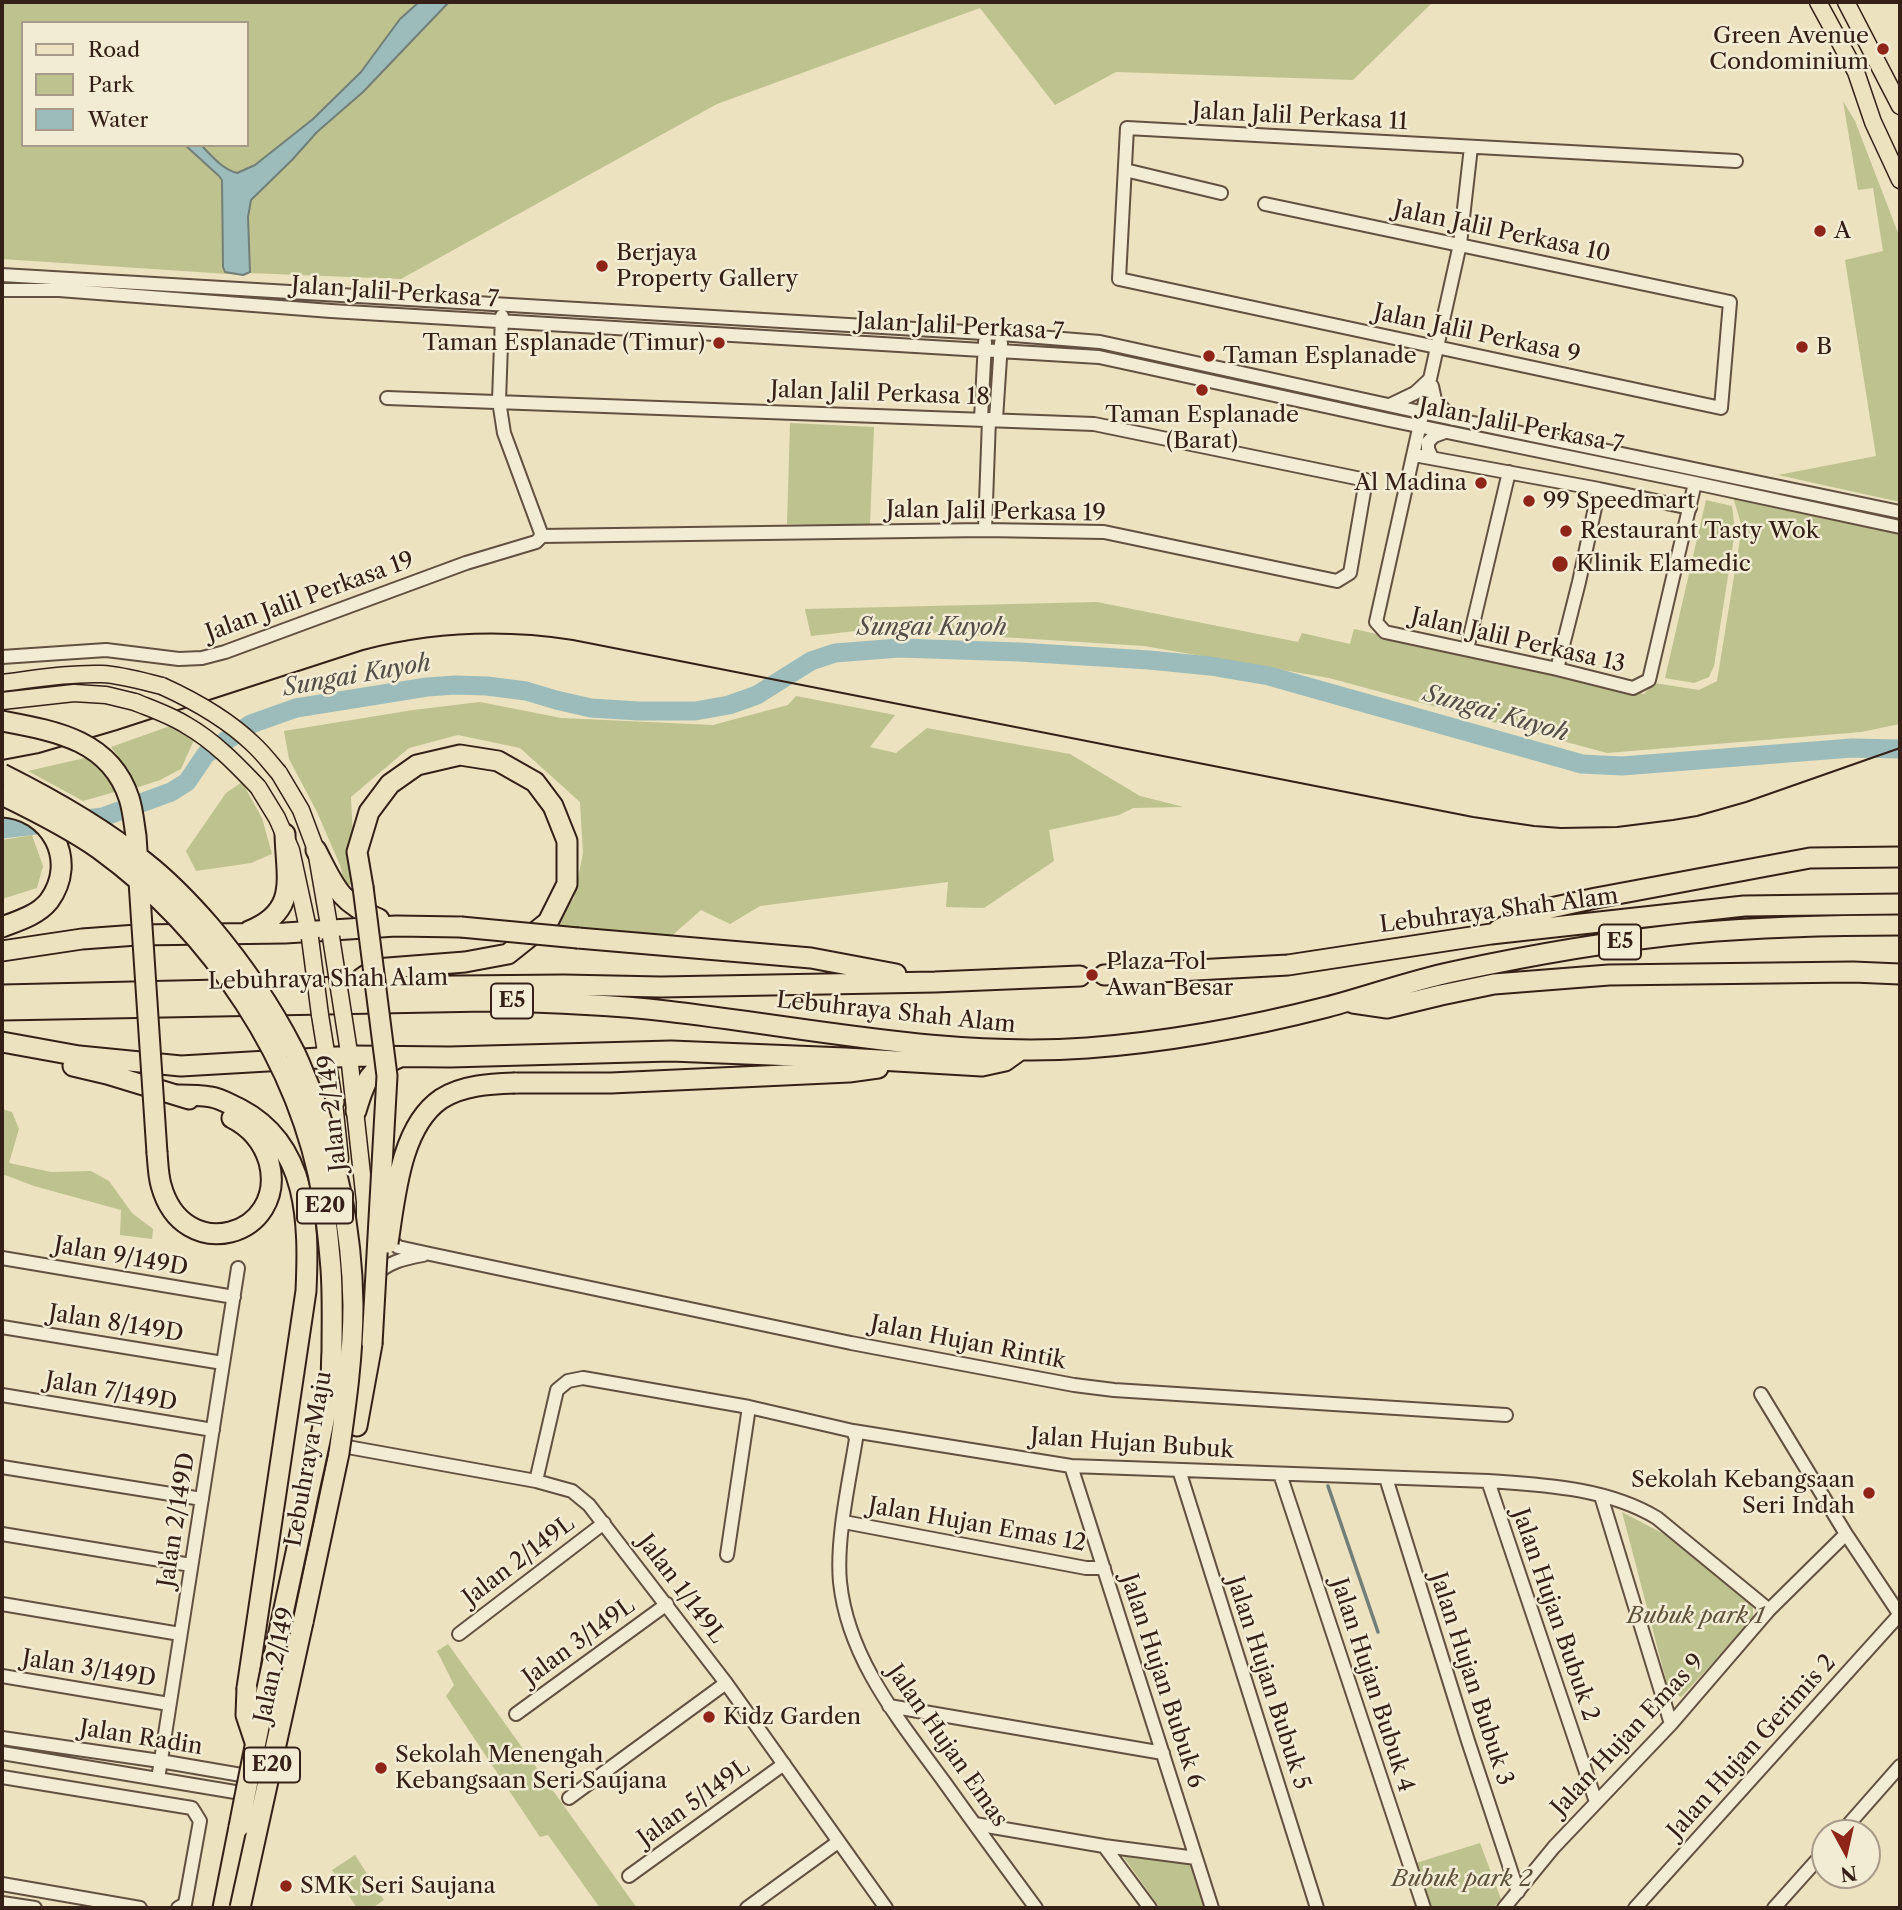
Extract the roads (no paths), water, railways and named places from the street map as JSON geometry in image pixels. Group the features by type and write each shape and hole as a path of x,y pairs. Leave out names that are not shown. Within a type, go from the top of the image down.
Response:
{"highway":[{"path":"2,721 49,730 75,740 101,754 118,774 130,799 136,836 157,1153 158,1173 165,1197 180,1219 201,1232 222,1234 242,1228 260,1212 267,1199 271,1180 270,1168 261,1143 242,1123 178,1095 107,1074 2,1052"},
{"path":"350,987 375,969 465,962 509,954 548,922 567,884 567,841 553,806 535,782 498,761 460,755 417,765 390,784 369,811 357,852 363,887 387,1076 372,1344"},
{"name":"Lebuhraya Maju","path":"2,774 53,800 108,834 146,862 183,895 236,957 265,999 294,1051 328,1138 349,1243 353,1307 348,1387 341,1449 243,1908"},
{"name":"Lebuhraya Maju","path":"2,794 43,814 99,849 152,893 198,939 241,996 272,1049 298,1108 323,1196 333,1305 330,1386 223,1908"},
{"path":"2,807 29,813 42,822 52,833 62,864 60,881 48,902 32,915 2,927"},
{"path":"241,934 275,917 283,905 287,887 285,834"},
{"path":"316,850 345,900 360,911 396,926"},
{"path":"1491,934 1528,913 1636,890 1810,858 1900,858"},
{"name":"Lebuhraya Shah Alam","path":"1104,975 1288,965 1491,934 1744,906 1900,904"},
{"name":"Lebuhraya Shah Alam","path":"2,1010 546,1002 669,1012 930,1046 1020,1050 1084,1048 1171,1039 1248,1025 1345,1002 1447,972 1567,949 1691,933 1803,926 1900,925"},
{"path":"2,951 103,937 310,934 396,926 461,927 811,958 935,982"},
{"path":"1345,1002 1387,1008 1494,984 1609,975 1787,972 1900,974"},
{"name":"Lebuhraya Shah Alam","path":"2,995 350,987 661,987 935,982 1080,976"},
{"path":"2,1042 79,1056 181,1066 349,1051 450,1057 671,1051 982,1066 1005,1061 1020,1050"},
{"path":"356,1111 366,1079 374,1070 402,1056"},
{"path":"254,1061 303,1078 334,1102"},
{"path":"341,1449 357,1426 407,1146 422,1119 441,1100 468,1088 494,1083 611,1083 849,1072 876,1069 895,1061"},
{"path":"178,1095 213,1097 254,1116 270,1130 291,1162 307,1221 306,1291 247,1688 246,1715 255,1743"}],"main road":[{"path":"1818,2 1856,72 1873,122 1900,180"},
{"path":"1846,2 1900,107"},
{"path":"1873,122 1872,103 1877,92 1884,92 1900,107"},
{"name":"Jalan 2/149","path":"2,683 104,674 129,677 162,686 187,697 218,715 254,745 279,773 301,810 316,850 349,1051 356,1111 365,1202 365,1322 312,1601 274,1782 243,1908"},
{"name":"Jalan 2/149","path":"2,701 75,693 106,695 135,702 184,723 204,736 238,765 258,787 285,834 310,934 334,1102 344,1212 342,1294 336,1355 318,1453 287,1573 214,1908"}],"street":[{"name":"Jalan Jalil Perkasa 11","path":"1125,170 1127,128 1736,161"},
{"name":"Jalan Jalil Perkasa 13","path":"1471,147 1460,244 1376,622 1385,632 1633,688 1649,680 1695,483"},
{"path":"1125,170 1222,194"},
{"name":"Jalan Jalil Perkasa 9","path":"1125,170 1119,279 1721,408 1730,302"},
{"name":"Jalan Jalil Perkasa 10","path":"1265,204 1730,302"},
{"name":"Jalan Jalil Perkasa 7","path":"2,275 1100,342 1390,406 1900,512"},
{"name":"Jalan Jalil Perkasa 7","path":"2,290 101,292 331,311 1099,357 1900,527"},
{"path":"503,306 499,401 504,433 541,534"},
{"path":"985,333 988,419 985,530"},
{"path":"988,419 1001,351 1001,334"},
{"path":"1390,406 1415,393 1430,379 1435,400 1453,419"},
{"name":"Jalan Jalil Perkasa 18","path":"387,398 1094,424 1366,480"},
{"path":"1389,420 1404,430 1415,451 1432,458 1690,508"},
{"path":"1432,458 1428,442 1434,436 1445,432"},
{"path":"1467,649 1509,472"},
{"name":"Jalan Jalil Perkasa 19","path":"2,657 106,650 179,660 202,658 466,564 536,542 541,534 985,530 1104,532 1337,581 1350,573 1366,480"},
{"path":"1556,669 1579,582 1599,489"},
{"name":"Jalan Hujan Rintik","path":"365,1202 374,1224 398,1247 851,1343 1074,1385 1114,1390 1506,1415"},
{"name":"Jalan Hujan Rintik","path":"366,1284 382,1269 399,1259 430,1254"},
{"name":"Jalan 9/149D","path":"2,1258 233,1297"},
{"name":"Jalan 2/149D","path":"158,1779 238,1268"},
{"name":"Jalan 8/149D","path":"2,1327 223,1363"},
{"name":"Jalan Hujan Bubuk","path":"536,1481 557,1390 568,1381 583,1378 749,1407 853,1432 1070,1466 1488,1481 1540,1485 1601,1496 1637,1506 1657,1518 1769,1610"},
{"path":"1761,1394 1846,1534 1900,1614"},
{"name":"Jalan 7/149D","path":"2,1395 213,1430"},
{"path":"727,1555 749,1407"},
{"name":"Jalan Hujan Emas","path":"853,1432 856,1439 840,1551 840,1581 857,1648 889,1706 1035,1908"},
{"name":"Jalan 1/149L","path":"341,1449 536,1481 572,1491 589,1505 726,1684 886,1908"},
{"name":"Jalan Hujan Bubuk 6","path":"1070,1466 1212,1908"},
{"path":"2,1467 202,1499"},
{"name":"Jalan Hujan Bubuk 5","path":"1178,1470 1317,1908"},
{"name":"Jalan Hujan Bubuk 4","path":"1280,1474 1424,1908"},
{"name":"Jalan Hujan Bubuk 3","path":"1386,1478 1518,1892"},
{"name":"Jalan Hujan Bubuk 2","path":"1488,1481 1596,1802"},
{"path":"1601,1496 1671,1724"},
{"name":"Jalan Hujan Emas 12","path":"844,1522 1086,1568 1104,1568"},
{"name":"Jalan 2/149L","path":"458,1634 604,1523"},
{"path":"2,1534 191,1565"},
{"name":"Jalan Hujan Emas 9","path":"1504,1908 1554,1847 1671,1724 1769,1610 1846,1534"},
{"path":"2,1604 180,1634"},
{"name":"Jalan 3/149L","path":"516,1714 667,1604"},
{"name":"Jalan Hujan Gerimis 2","path":"1635,1908 1900,1614"},
{"name":"Jalan 3/149D","path":"2,1676 169,1704"},
{"path":"569,1798 726,1684"},
{"path":"889,1706 1163,1753"},
{"name":"Jalan Radin","path":"2,1738 160,1761 274,1782"},
{"name":"Jalan Radin","path":"2,1753 270,1798"},
{"name":"Jalan 5/149L","path":"629,1876 784,1764"},
{"path":"1853,1819 1900,1766"},
{"path":"2,1777 192,1808 200,1821 185,1904 178,1908"},
{"path":"975,1824 1104,1846 1196,1858"},
{"path":"747,1908 838,1842"},
{"path":"1104,1846 1150,1908"},
{"path":"1774,1908 1811,1867"},
{"path":"2,1884 140,1908"},
{"path":"2,1903 35,1908"}],"water":[{"path":"419,2 449,2 363,92 317,132 251,200 248,217 250,272 243,275 225,272 222,180 187,147 203,147 222,165 237,173 255,165 313,119 361,72 400,19"}],"waterway":[{"name":"Sungai Kuyoh","path":"2,829 103,817 171,792 187,782 206,754 251,724 296,708 455,685 526,691 591,708 695,711 729,705 757,695 811,661 835,653 899,648 1149,660 1210,666 1269,676 1582,764 1622,766 1852,748 1900,749"},
{"path":"1328,1486 1378,1632"}],"tram line":[{"path":"2,760 39,753 117,730 363,650 415,639 467,634 520,634 573,640 1473,817 1534,826 1617,827 1697,816 1746,802 1900,748"}],"place":[{"name":"Green Avenue Condominium","path":"1883,49"},
{"name":"A","path":"1820,231"},
{"name":"Berjaya Property Gallery","path":"602,266"},
{"name":"Taman Esplanade (Timur)","path":"719,343"},
{"name":"B","path":"1802,347"},
{"name":"Taman Esplanade","path":"1209,356"},
{"name":"Taman Esplanade (Barat)","path":"1202,390"},
{"name":"Al Madina","path":"1481,483"},
{"name":"99 Speedmart","path":"1529,501"},
{"name":"Restaurant Tasty Wok","path":"1566,531"},
{"name":"Klinik Elamedic","path":"1560,564"},
{"name":"Plaza Tol Awan Besar","path":"1092,975"},
{"name":"Sekolah Kebangsaan Seri Indah","path":"1869,1493"},
{"name":"Kidz Garden","path":"709,1717"},
{"name":"Sekolah Menengah Kebangsaan Seri Saujana","path":"381,1768"},
{"name":"SMK Seri Saujana","path":"286,1886"}],"park label":[{"name":"Bubuk park 1","path":"1696,1616"},
{"name":"Bubuk park 2","path":"1462,1879"}]}
